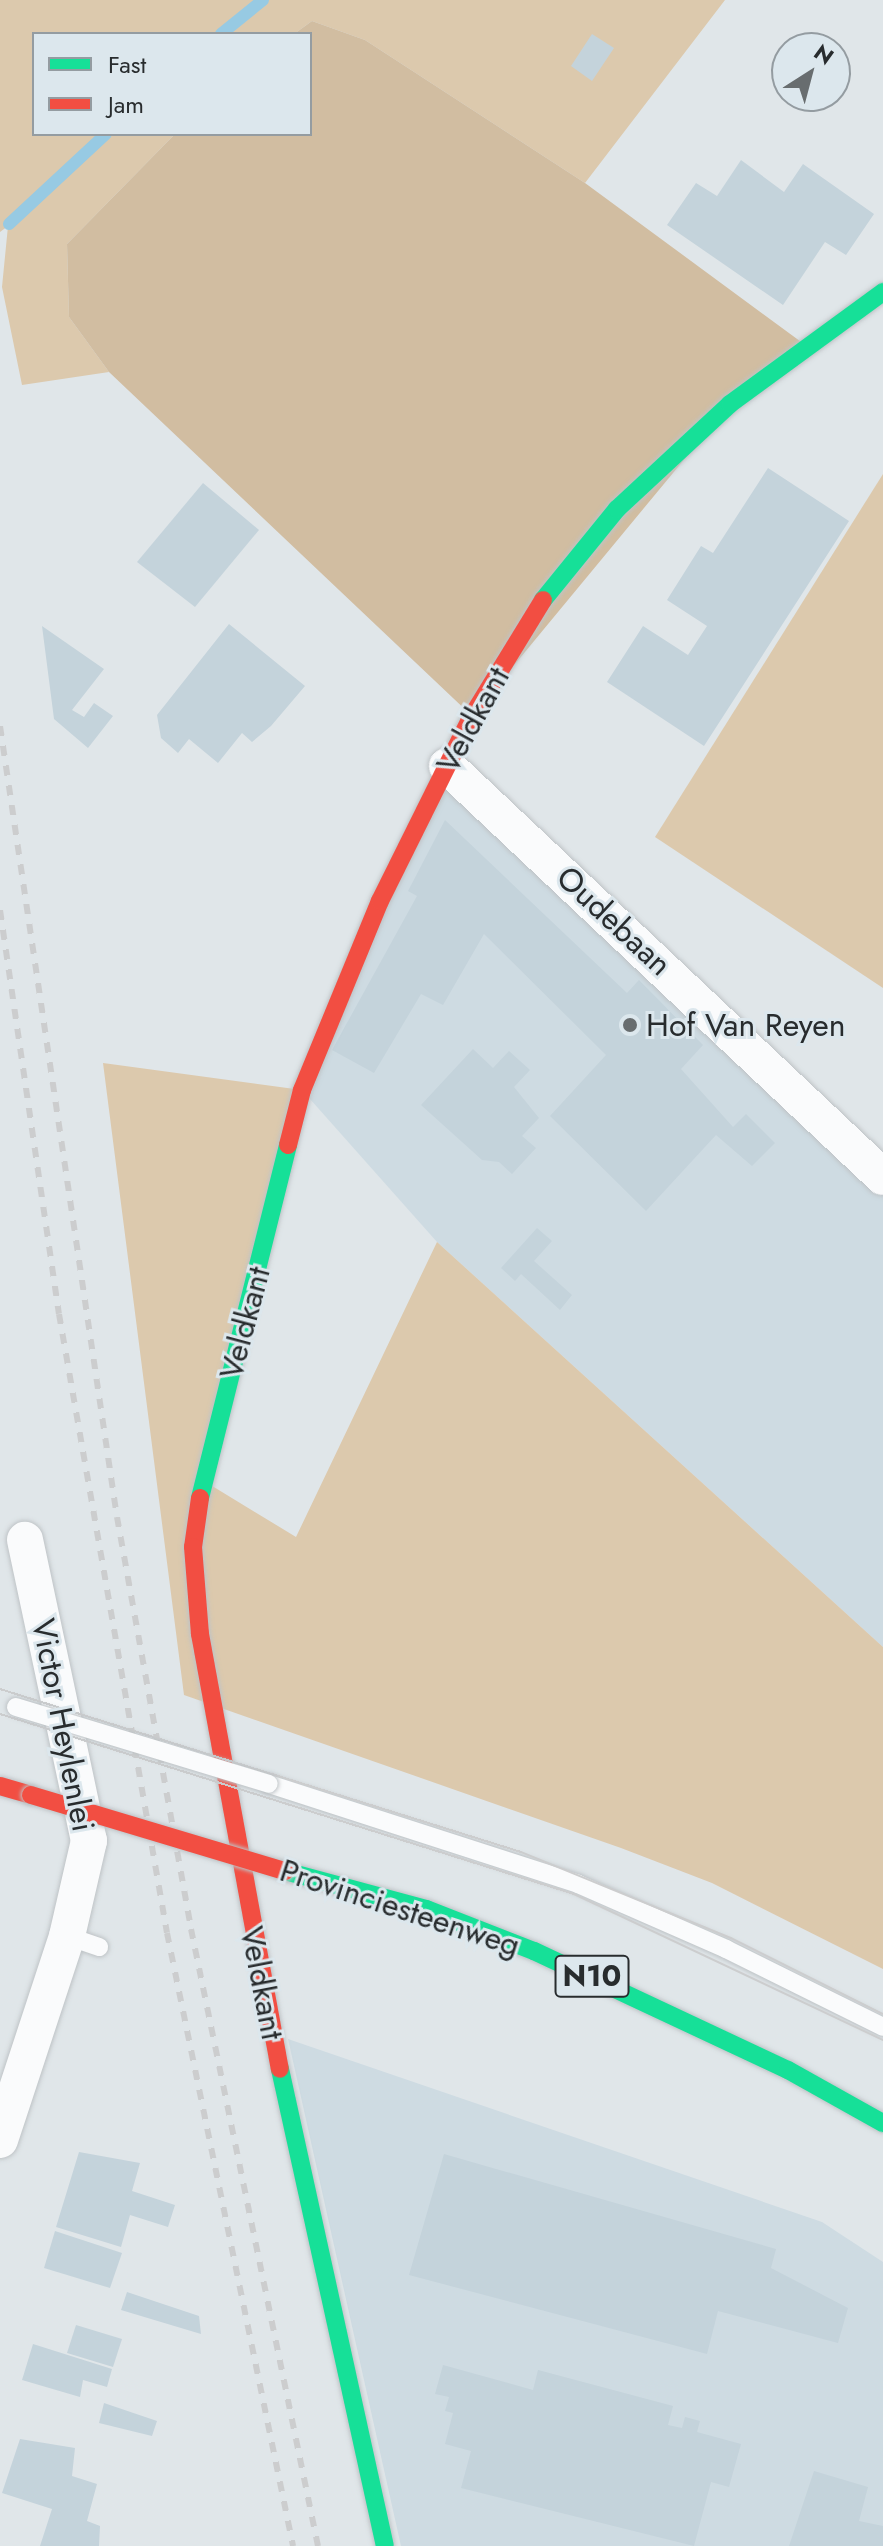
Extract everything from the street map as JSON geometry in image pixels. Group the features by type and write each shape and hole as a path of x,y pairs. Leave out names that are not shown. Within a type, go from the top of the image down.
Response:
{"street":[{"name":"Veldkant","path":"385,2546 254,1948 200,1634 193,1547 203,1481 302,1090 380,901 447,766 544,598 617,509 730,404 883,292"},
{"name":"Oudebaan","path":"447,766 883,1177"},
{"name":"Victor Heylenlei","path":"0,2140 83,1941 89,1841 25,1540"},
{"name":"Provinciesteenweg","path":"0,1786 285,1871 426,1909 534,1951 788,2070 883,2123"}],"lane":[{"path":"8,1704 578,1884 726,1949 883,2027"}],"shaded area":[{"path":"0,0 725,0 585,183 365,40 312,21 297,32 32,32 32,136 173,136 67,244 69,317 109,372 22,385 2,287 8,226 0,232"},
{"path":"312,21 365,40 585,183 808,347 730,404 472,716 109,372 69,317 67,244 173,136 312,136 312,32 297,32"},
{"path":"883,474 883,988 655,837"},
{"path":"447,766 883,1179 883,1647 437,1242 302,1090"},
{"path":"103,1063 302,1090 204,1481 296,1537 437,1242 883,1647 883,1969 712,1883 621,1848 184,1695"},
{"path":"288,2039 822,2222 883,2262 883,2546 401,2546"}],"building":[{"path":"592,34 614,48 592,81 571,66"},
{"path":"741,160 784,192 803,164 874,214 846,255 825,242 783,305 667,225 696,183 717,196"},
{"path":"768,468 849,521 704,746 607,682 643,626 688,655 707,626 667,600 701,546 713,553"},
{"path":"203,483 259,530 195,607 137,562"},
{"path":"229,624 305,686 271,726 252,742 242,733 218,763 189,739 178,753 161,738 157,715"},
{"path":"42,626 104,669 72,710 84,717 94,703 113,716 88,748 54,719"},
{"name":"Hof Van Reyen","path":"445,820 627,993 639,980 703,1045 681,1069 733,1127 746,1114 775,1143 752,1166 716,1135 646,1211 550,1116 606,1055 484,934 443,1005 421,994 374,1073 332,1050 417,896 408,891"},
{"path":"473,1049 493,1068 509,1051 530,1070 514,1087 539,1118 522,1136 536,1148 512,1174 499,1162 482,1160 421,1105"},
{"path":"537,1228 552,1241 534,1261 572,1295 560,1310 521,1274 515,1281 501,1268"},
{"path":"79,2152 140,2163 132,2191 175,2205 168,2227 130,2215 121,2247 56,2227"},
{"path":"444,2154 776,2249 771,2268 848,2308 838,2343 718,2311 707,2354 409,2275"},
{"path":"55,2231 122,2253 110,2288 44,2268"},
{"path":"127,2292 199,2316 201,2334 121,2310"},
{"path":"76,2325 122,2339 113,2367 67,2353"},
{"path":"33,2344 112,2369 107,2387 83,2380 80,2397 22,2380"},
{"path":"443,2365 533,2390 538,2370 673,2406 668,2425 682,2428 685,2417 700,2421 697,2432 741,2444 729,2487 711,2482 694,2546 461,2488 471,2451 445,2444 453,2413 445,2411 449,2397 435,2394"},
{"path":"104,2403 157,2421 152,2436 99,2423"},
{"path":"20,2439 75,2448 72,2476 97,2484 87,2521 100,2526 99,2546 40,2546 52,2509 2,2493"},
{"path":"814,2471 868,2487 859,2521 883,2526 883,2546 789,2546"}],"waterway":[{"path":"223,32 263,0"},
{"path":"9,224 104,136"}],"tram line":[{"path":"0,1689 521,1852 731,1938 883,2014"},
{"path":"0,1714 574,1894 883,2040"}],"railway":[{"path":"0,726 117,1517 191,1929 318,2546"},
{"path":"0,910 59,1314 167,1933 293,2546"}],"traffic: fast":[{"path":"543,600 617,509 730,404 883,292"},
{"path":"200,1498 288,1145"},
{"path":"285,1871 426,1909 534,1951 788,2070 883,2123"},
{"path":"280,2069 385,2546"}],"traffic: jam":[{"path":"288,1145 302,1090 380,901 472,716 543,600"},
{"path":"200,1498 193,1547 200,1634 280,2069"},
{"path":"0,1786 31,1795"},
{"path":"31,1795 285,1871"}],"place":[{"name":"Hof Van Reyen","path":"630,1025"}]}
